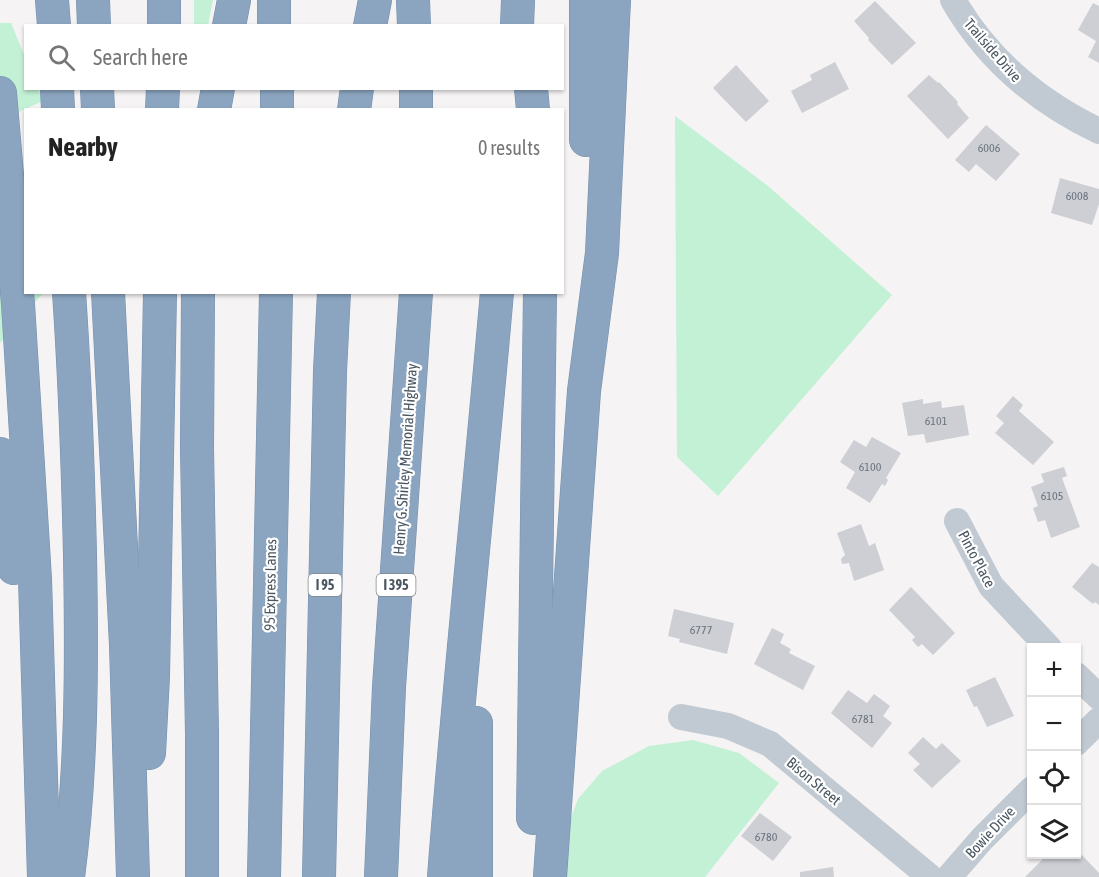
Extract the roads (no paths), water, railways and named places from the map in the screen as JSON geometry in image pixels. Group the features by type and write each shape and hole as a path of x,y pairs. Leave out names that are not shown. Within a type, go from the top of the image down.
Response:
{"highway":[{"path":"52,0 54,24"},
{"path":"93,0 94,24"},
{"path":"164,0 164,24"},
{"path":"229,24 234,0"},
{"path":"274,0 274,24"},
{"path":"370,24 375,0"},
{"path":"413,0 414,24"},
{"path":"584,391 586,0"},
{"path":"550,877 584,391 602,253 614,0"},
{"path":"57,90 58,108"},
{"path":"98,90 98,108"},
{"path":"162,108 163,90"},
{"path":"214,108 218,90"},
{"path":"277,90 277,108"},
{"path":"354,108 357,90"},
{"path":"416,90 416,108"},
{"path":"512,108 514,90"},
{"path":"531,90 533,108"},
{"path":"0,93 18,304 35,579 44,877"},
{"path":"68,877 78,792 82,648 69,294"},
{"path":"108,294 126,645 133,877"},
{"path":"142,877 153,676 160,294"},
{"path":"198,294 197,447 202,877"},
{"name":"95 Express Lanes","path":"264,877 276,294"},
{"name":"I 95","path":"319,877 330,371 334,294"},
{"name":"Henry G. Shirley Memorial Highway","path":"381,877 389,687 416,294"},
{"path":"444,877 497,294"},
{"path":"533,877 540,294"},
{"path":"0,454 42,820"},
{"path":"476,877 478,505"}],"street":[{"name":"Trailside Drive","path":"954,0 976,35 1019,81 1071,118 1099,131"},
{"name":"Pinto Place","path":"957,521 991,586 1044,643"},
{"path":"1081,679 1099,698"},
{"name":"Bison Street","path":"681,717 728,726 770,744 930,877"},
{"path":"1081,739 1099,720"},
{"name":"Bowie Drive","path":"948,877 1027,794"}]}
